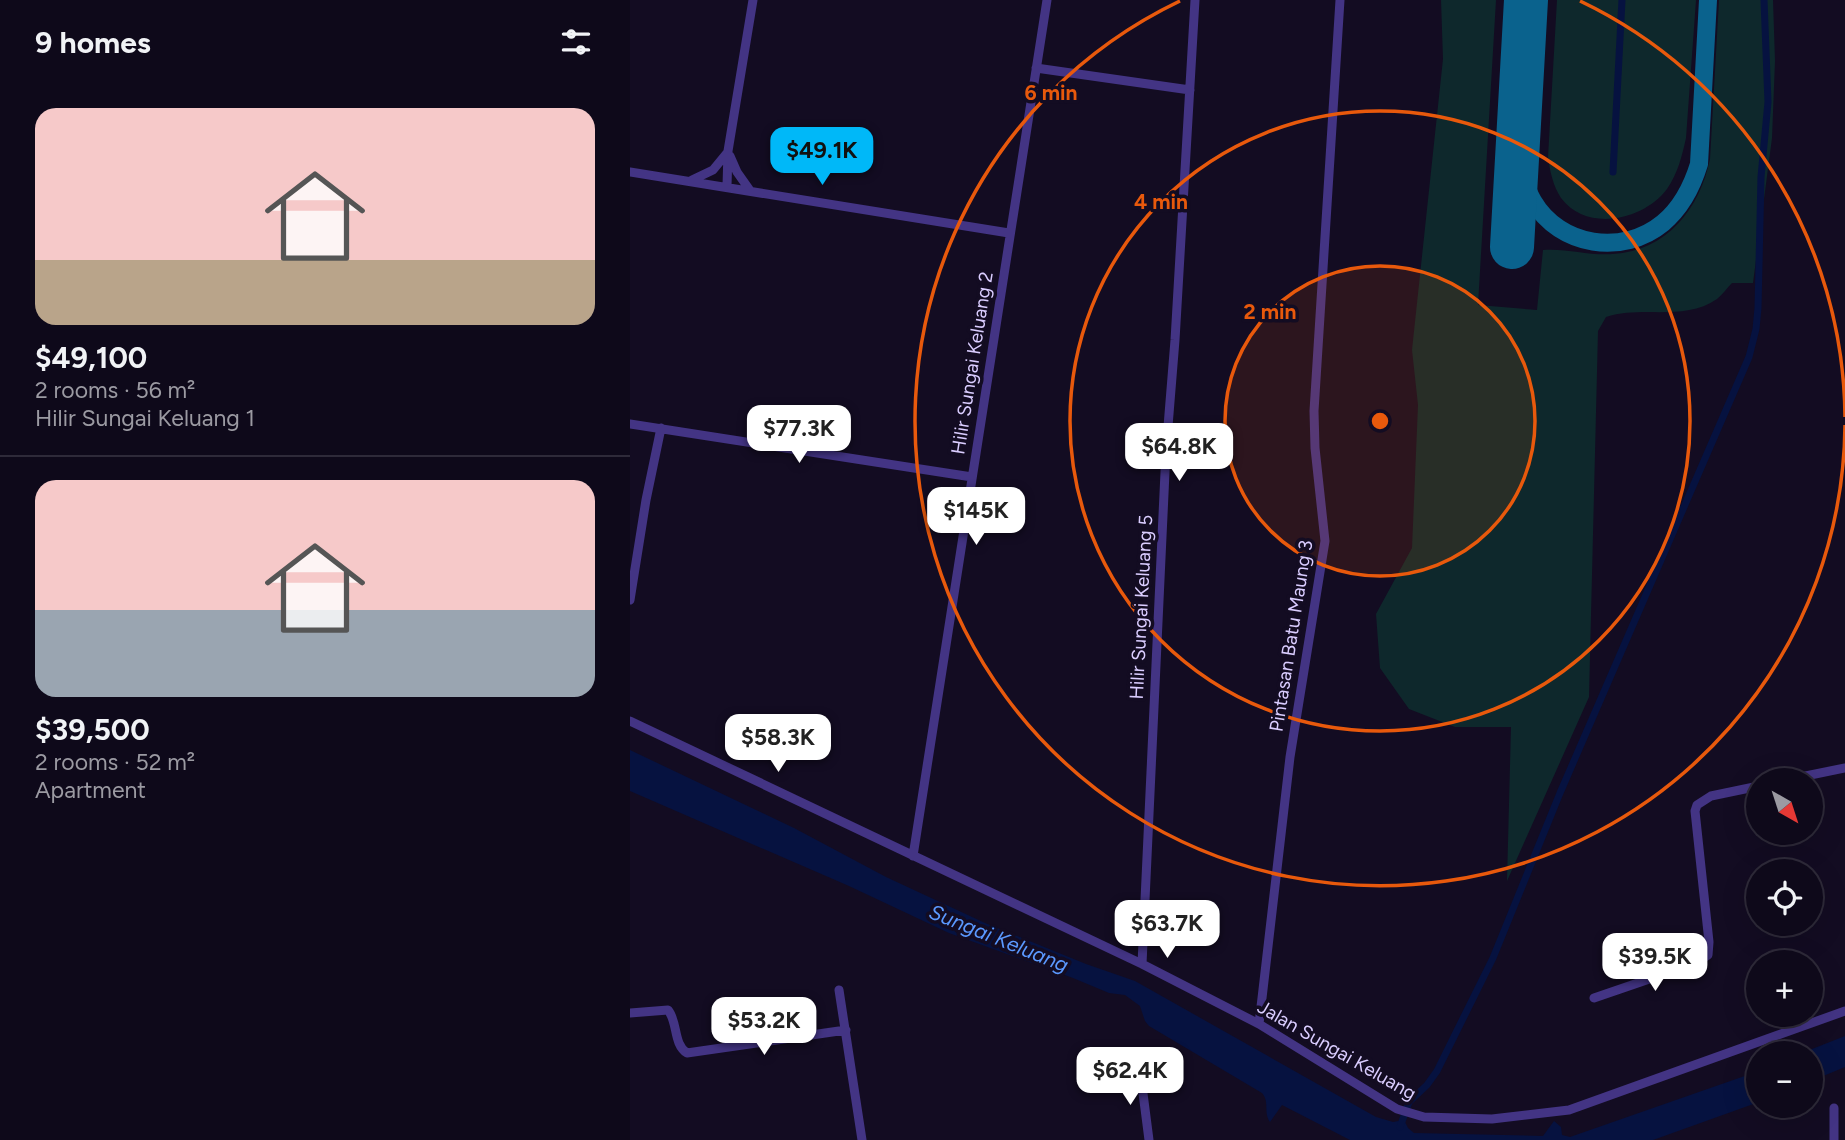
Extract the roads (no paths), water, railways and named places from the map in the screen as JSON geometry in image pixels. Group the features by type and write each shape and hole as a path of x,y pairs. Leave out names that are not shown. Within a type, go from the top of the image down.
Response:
{"street":[{"path":"722,186 753,0"},
{"name":"Hilir Sungai Keluang 2","path":"913,856 1047,0"},
{"name":"Hilir Sungai Keluang 5","path":"1142,964 1166,451 1195,0"},
{"name":"Pintasan Batu Maung 3","path":"1259,1024 1290,757 1325,541 1314,449 1314,411 1340,0"},
{"path":"1036,68 1190,90"},
{"path":"691,181 713,170 729,151"},
{"path":"729,151 737,172 750,190"},
{"path":"630,172 1009,233"},
{"path":"630,424 972,477"},
{"path":"630,600 661,428"},
{"name":"Jalan Sungai Keluang","path":"630,721 1142,964 1259,1024 1397,1109 1424,1117 1492,1119 1569,1110 1845,1011"},
{"path":"1824,772 1845,768"},
{"path":"1594,998 1696,963 1708,955 1696,805 1711,796 1746,789"},
{"path":"839,990 862,1140"},
{"path":"630,1013 668,1010 673,1017 680,1047 687,1053 846,1030"},
{"path":"1140,1070 1149,1140"},
{"path":"1834,1108 1834,1140"}],"water":[{"name":"Sungai Keluang","path":"630,750 985,923 1135,981 1376,1117 1393,1122 1404,1120 1414,1133 1543,1136 1554,1121 1561,1127 1562,1135 1570,1137 1746,1076 1746,1107 1653,1140 1350,1140 1282,1105 1270,1122 1262,1093 1149,1026 1140,1006 1125,995 1109,993 949,933 849,886 630,791"},
{"path":"1845,1036 1845,1067 1823,1076 1823,1045"}],"waterway":[{"path":"1613,172 1622,0"},
{"path":"1400,1127 1409,1102 1437,1071 1493,958 1560,793 1749,357 1758,308 1761,177 1768,102 1764,0"}]}
